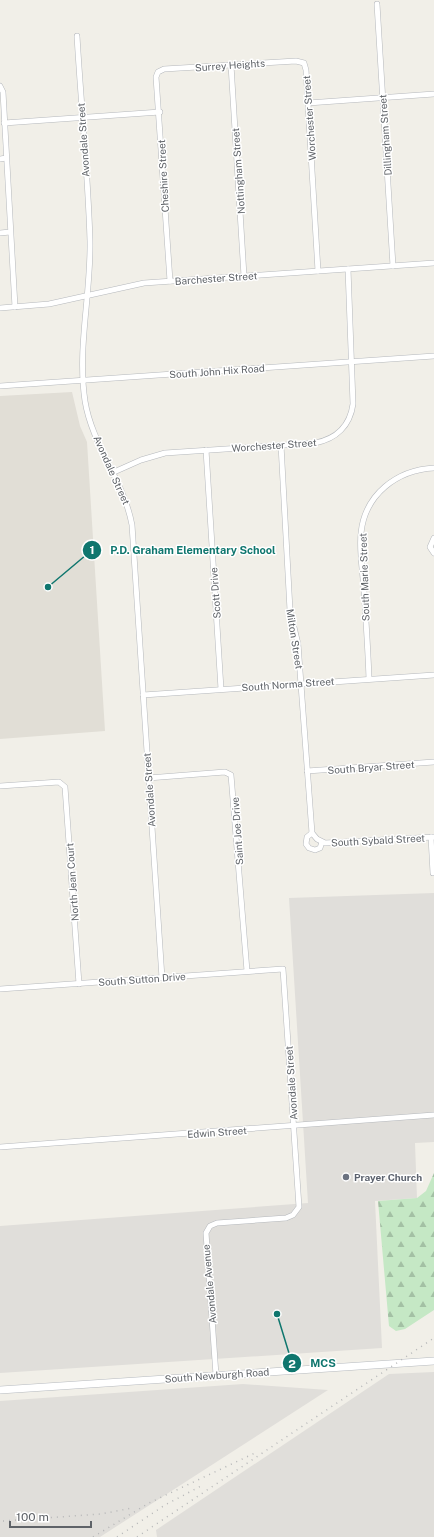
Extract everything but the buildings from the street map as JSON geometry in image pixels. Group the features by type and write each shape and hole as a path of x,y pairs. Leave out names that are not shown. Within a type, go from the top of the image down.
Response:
{"main road":[{"name":"South Newburgh Road","path":"0,1390 434,1360"}],"street":[{"name":"Dillingham Street","path":"377,4 393,266"},
{"name":"Avondale Street","path":"77,36 90,241 82,355 83,380 85,402 90,420 127,502 132,525 162,978"},
{"name":"Surrey Heights","path":"158,72 164,69 296,61 302,62"},
{"name":"Worchester Street","path":"302,62 306,67 318,271"},
{"name":"Nottingham Street","path":"231,65 244,276"},
{"name":"Cheshire Street","path":"158,72 156,77 160,112 170,281"},
{"path":"0,86 3,92 10,232 16,307"},
{"path":"308,103 434,94"},
{"path":"4,123 160,112"},
{"path":"0,158 6,158"},
{"path":"0,233 10,232"},
{"name":"Barchester Street","path":"0,308 49,304 128,285 434,263"},
{"name":"Worchester Street","path":"114,472 140,460 157,455 322,442 335,436 346,425 353,404 348,269"},
{"name":"South John Hix Road","path":"0,386 434,356"},
{"name":"Milton Street","path":"281,445 290,610 298,644 312,833 307,837 306,844 309,848"},
{"name":"Scott Drive","path":"206,450 221,689"},
{"name":"South Marie Street","path":"369,679 361,543 365,515 376,496 390,482 409,472 434,468"},
{"path":"434,538 430,547 434,553"},
{"name":"South Norma Street","path":"143,695 434,675"},
{"name":"South Bryar Street","path":"307,771 434,762"},
{"name":"Saint Joe Drive","path":"148,778 225,772 231,775 247,971"},
{"name":"North Jean Court","path":"0,786 61,783 66,789 79,984"},
{"name":"South Sybald Street","path":"312,833 322,842 432,837"},
{"path":"432,837 433,874"},
{"name":"South Sybald Street","path":"309,848 315,850 320,848 322,842"},
{"name":"Avondale Street","path":"283,969 294,1126"},
{"name":"South Sutton Drive","path":"0,989 283,969"},
{"name":"Edwin Street","path":"0,1147 434,1115"},
{"name":"Avondale Avenue","path":"216,1375 206,1233 210,1226 217,1223 286,1218 296,1212 299,1202 294,1126"}],"shaded area":[{"path":"72,392 80,426 87,442 105,731 0,739 0,396"},
{"path":"434,893 434,1142 415,1143 417,1198 375,1201 382,1348 0,1373 0,1226 308,1203 289,898"},
{"path":"434,1372 434,1537 157,1537 156,1530 389,1374"},
{"path":"243,1384 328,1390 100,1537 0,1537 0,1401"}],"green space":[{"path":"434,1173 434,1310 405,1329 396,1331 389,1326 378,1201 417,1198 426,1191"}],"railway":[{"path":"137,1537 434,1338"},
{"path":"93,1537 149,1503 255,1453"},
{"path":"117,1537 165,1505 203,1485"},
{"path":"3,1521 101,1514 132,1508"}],"place":[{"name":"P.D. Graham Elementary School","path":"48,587"},
{"name":"Prayer Church","path":"346,1177"},
{"name":"MCS","path":"277,1314"}]}
